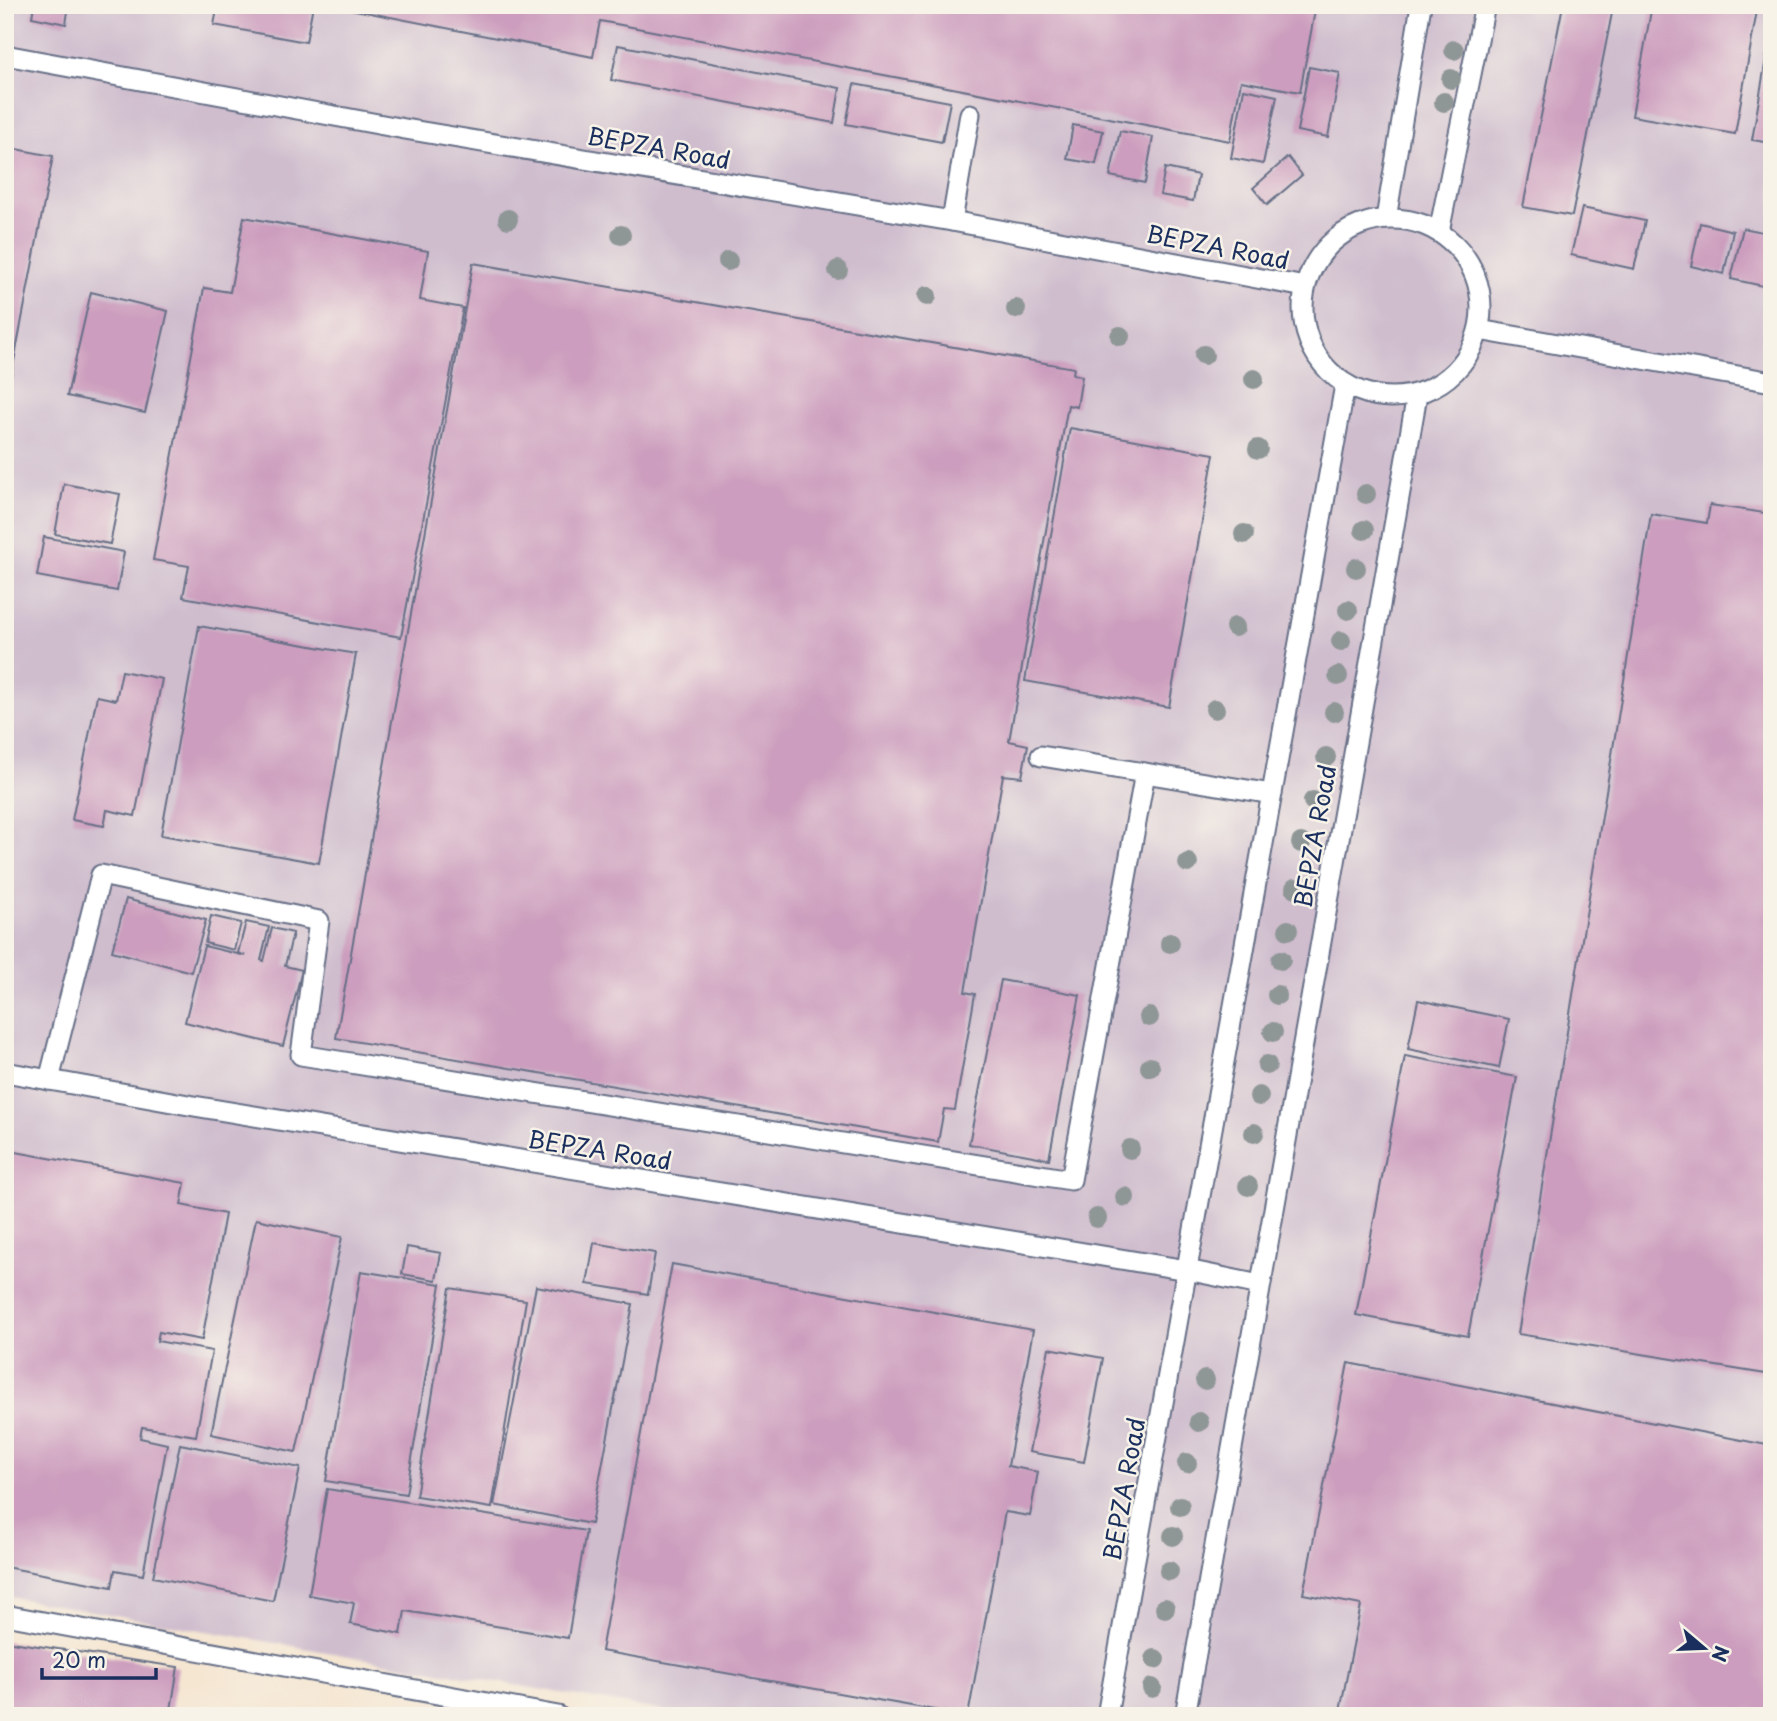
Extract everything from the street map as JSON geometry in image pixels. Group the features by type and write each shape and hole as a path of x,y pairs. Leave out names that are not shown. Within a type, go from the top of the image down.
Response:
{"lane":[{"path":"1386,219 1421,5"},
{"path":"1440,232 1485,5"},
{"name":"BEPZA Road","path":"5,55 405,129 952,221 1305,287"},
{"path":"952,221 970,114"},
{"path":"1386,219 1423,224 1440,232 1466,258 1480,292 1479,330 1473,348 1462,364 1434,387 1417,395 1398,398 1362,393 1330,373 1309,343 1303,306 1305,287 1321,254 1350,229 1386,219"},
{"path":"1479,330 1772,382"},
{"name":"BEPZA Road","path":"1107,1716 1345,384"},
{"name":"BEPZA Road","path":"1185,1716 1417,395"},
{"path":"1041,756 1272,794"},
{"path":"49,1080 101,875 319,921 301,1055 1071,1180 1145,773"},
{"name":"BEPZA Road","path":"5,1072 194,1106 1187,1270 1260,1285"},
{"path":"5,1615 558,1716"}],"shaded area":[{"path":"5,5 1772,5 1772,1716 693,1716 5,1596"}],"building":[{"path":"34,5 69,5 66,24 32,17"},
{"path":"218,5 313,5 306,42 214,25"},
{"path":"330,5 1316,5 1300,92 1241,81 1230,141 600,21 593,57"},
{"path":"1563,5 1612,13 1572,216 1523,207"},
{"path":"1652,5 1758,5 1735,134 1632,116"},
{"path":"1770,36 1772,37 1772,143 1752,140"},
{"path":"618,45 840,88 834,123 611,80"},
{"path":"1309,67 1340,73 1328,137 1297,131"},
{"path":"854,84 950,102 942,142 846,124"},
{"path":"1244,89 1277,96 1263,164 1231,158"},
{"path":"1073,125 1103,131 1096,164 1067,159"},
{"path":"1120,131 1153,137 1145,183 1110,176"},
{"path":"5,147 53,156 7,398 5,398"},
{"path":"1288,157 1302,175 1267,205 1253,188"},
{"path":"1165,168 1198,175 1193,201 1160,195"},
{"path":"1582,208 1645,221 1634,269 1571,255"},
{"path":"244,217 428,251 420,300 463,308 401,637 183,597 189,566 153,560 204,288 230,292"},
{"path":"1700,223 1733,231 1724,274 1691,266"},
{"path":"1743,228 1772,234 1772,288 1731,279"},
{"path":"473,263 1074,368 1073,374 1082,376 1077,407 1068,405 1009,741 1028,745 1022,777 1003,775 965,992 975,994 955,1110 944,1109 938,1142 336,1038"},
{"path":"91,292 168,311 145,413 67,396"},
{"path":"1070,428 1214,454 1169,707 1025,681"},
{"path":"64,484 120,494 110,544 55,534"},
{"path":"1710,505 1772,514 1772,1375 1518,1334 1651,514 1707,523"},
{"path":"44,537 124,552 117,591 37,576"},
{"path":"199,626 356,654 319,863 161,835"},
{"path":"122,671 162,679 135,816 107,810 104,826 72,820 97,696 116,700"},
{"path":"126,899 206,920 191,972 112,951"},
{"path":"211,916 241,923 234,950 205,943"},
{"path":"246,922 269,927 261,960 264,961 272,928 293,933 285,966 302,970 283,1046 185,1022 204,946 246,956 238,953"},
{"path":"1001,980 1080,995 1049,1159 969,1144"},
{"path":"1418,1000 1509,1019 1499,1068 1408,1049"},
{"path":"1405,1056 1517,1077 1468,1336 1356,1315"},
{"path":"5,1150 185,1183 181,1205 225,1214 202,1340 159,1332 157,1341 212,1351 196,1436 142,1427 140,1438 167,1444 143,1575 115,1570 112,1587 5,1567"},
{"path":"256,1219 342,1237 296,1452 211,1434"},
{"path":"594,1243 655,1253 648,1294 587,1284"},
{"path":"407,1247 441,1253 436,1280 402,1274"},
{"path":"672,1264 1033,1330 1008,1466 1038,1472 1030,1516 1005,1512 968,1716 601,1651"},
{"path":"361,1271 441,1284 406,1494 326,1481"},
{"path":"536,1286 633,1304 591,1524 494,1505"},
{"path":"450,1288 526,1300 492,1508 416,1496"},
{"path":"1049,1348 1103,1358 1084,1462 1029,1452"},
{"path":"1348,1363 1772,1446 1772,1716 1339,1716 1361,1605 1303,1594"},
{"path":"180,1444 300,1468 273,1601 153,1577"},
{"path":"327,1489 586,1531 568,1638 405,1611 401,1634 350,1624 354,1603 309,1595"},
{"path":"5,1641 178,1667 170,1716 5,1716"}]}
